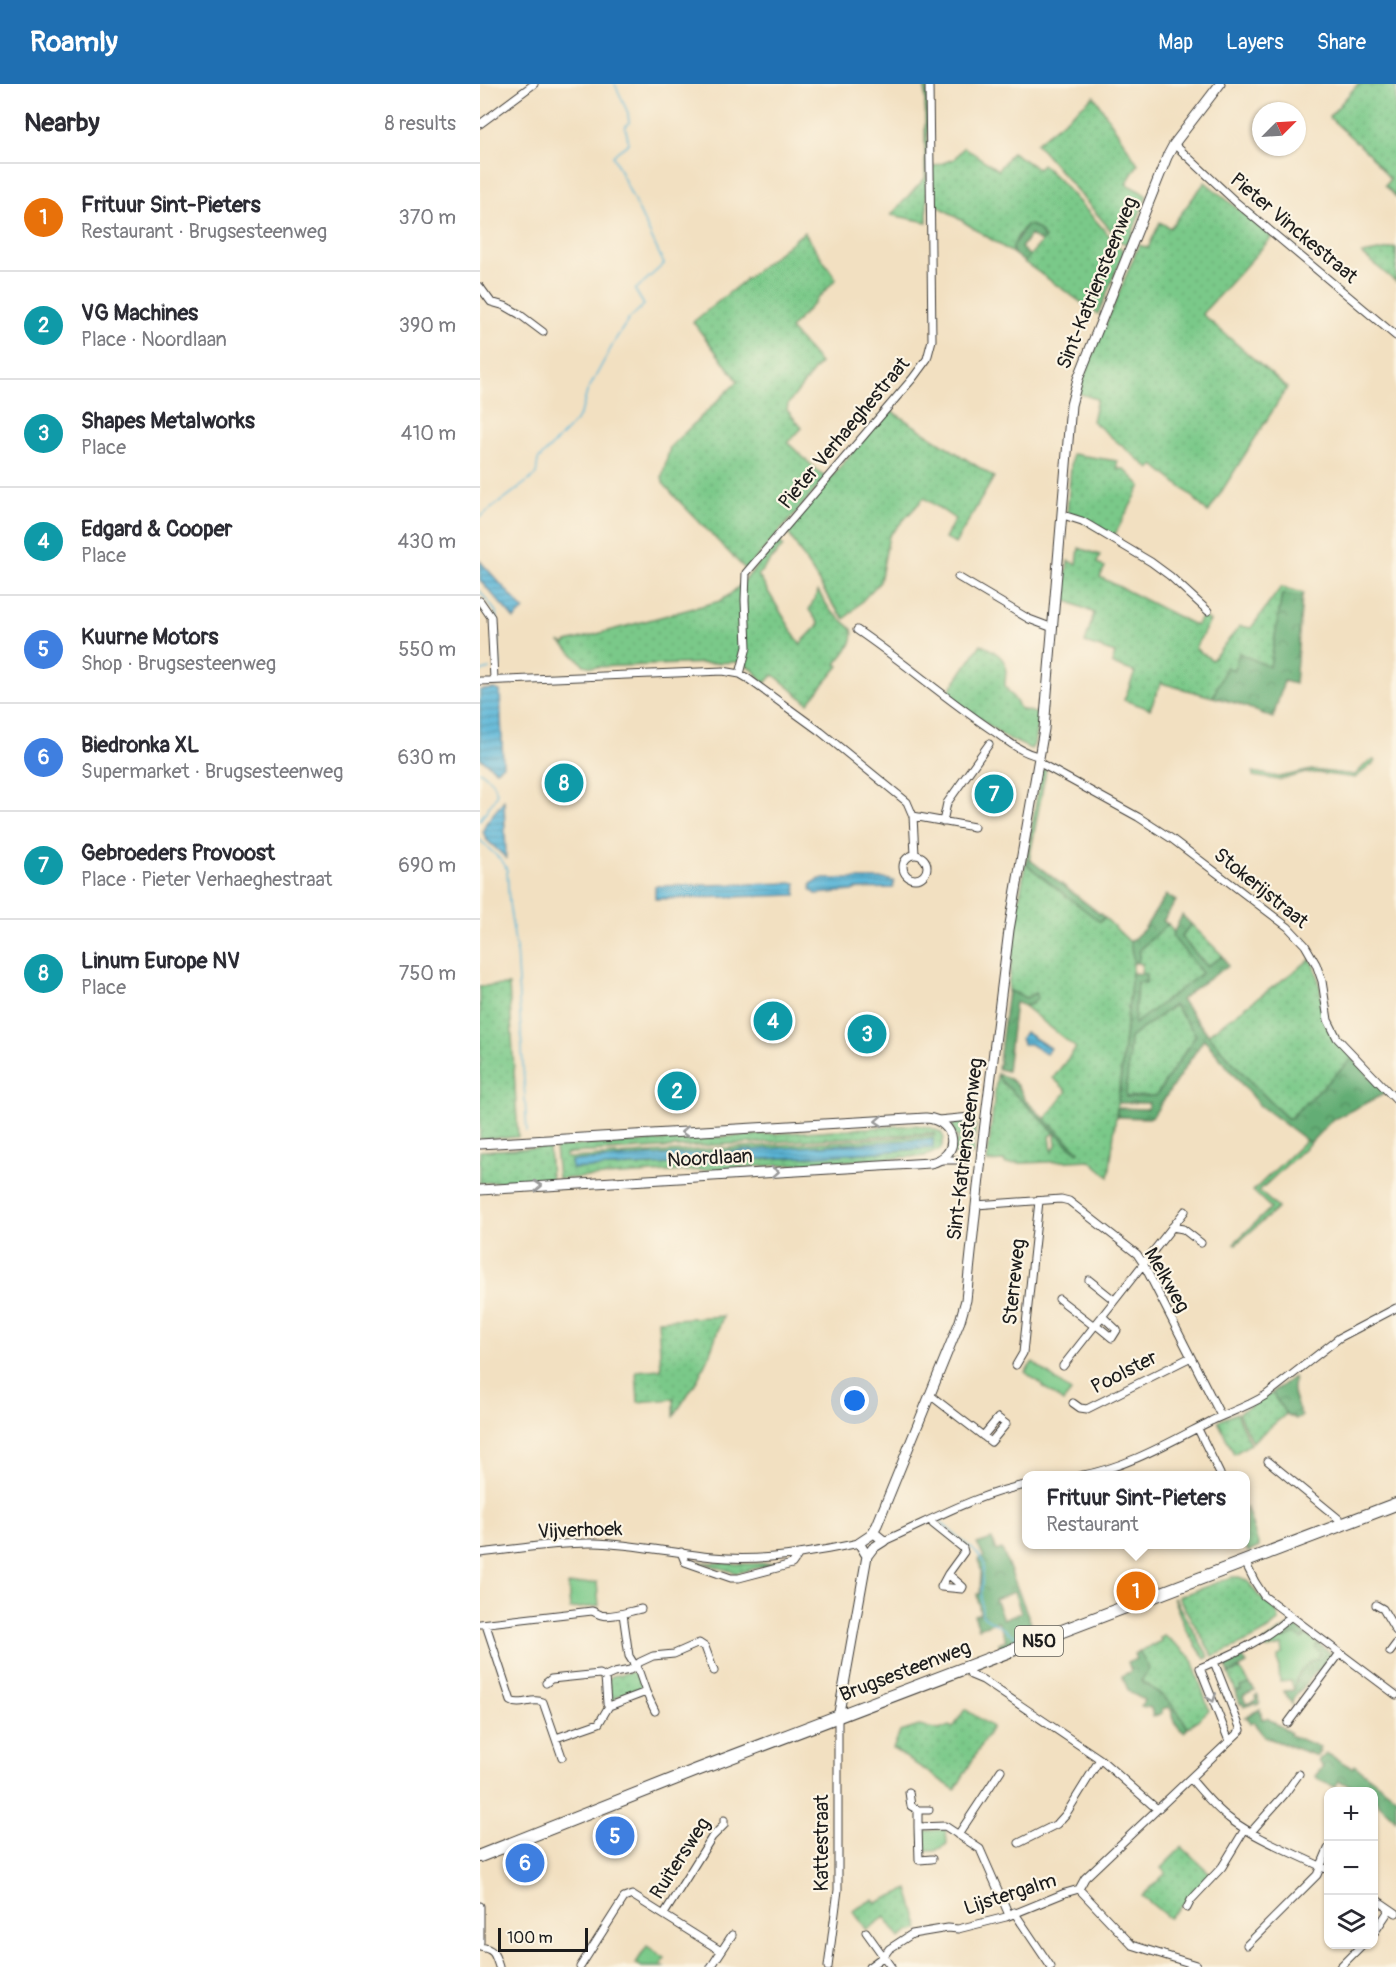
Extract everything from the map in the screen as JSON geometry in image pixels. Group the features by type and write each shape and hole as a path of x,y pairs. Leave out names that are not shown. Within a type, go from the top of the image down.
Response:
{"main road":[{"name":"Brugsesteenweg","path":"480,1856 698,1770 1396,1504"}],"street":[{"path":"480,124 534,84"},
{"name":"Pieter Verhaeghestraat","path":"740,674 747,647 746,573 913,378 930,352 932,340 929,84"},
{"name":"Sint-Katriensteenweg","path":"859,1543 873,1532 960,1321 966,1300 1009,930 1048,700 1073,394 1167,157 1174,144 1220,84"},
{"name":"Pieter Vinckestraat","path":"1174,144 1237,202 1396,336"},
{"path":"480,287 491,302 505,306 519,314 543,332"},
{"path":"1062,514 1082,521 1151,561 1208,611"},
{"path":"958,577 1029,619 1053,628"},
{"path":"480,601 491,617 494,679"},
{"path":"856,630 978,721 1005,740 1039,759"},
{"path":"480,681 723,672 740,674 821,732 907,802 913,816 915,855"},
{"path":"943,822 947,804 989,744"},
{"name":"Stokerijstraat","path":"1039,759 1172,839 1288,927 1305,945 1316,964 1322,981 1328,1020 1337,1038 1396,1100"},
{"path":"913,816 974,827"},
{"name":"Noordlaan","path":"480,1144 971,1117"},
{"path":"938,1120 947,1126 952,1138 950,1151 942,1160"},
{"name":"Noordlaan","path":"480,1190 966,1160"},
{"name":"Melkweg","path":"976,1205 1069,1200 1137,1254 1221,1416"},
{"name":"Sterreweg","path":"1016,1365 1023,1353 1039,1201"},
{"path":"1063,1366 1185,1211"},
{"path":"1172,1227 1183,1229 1201,1243"},
{"path":"1089,1280 1114,1300"},
{"path":"1059,1299 1112,1338 1118,1330 1102,1316"},
{"path":"1096,1471 1135,1460 1221,1416 1254,1403 1339,1338 1396,1308"},
{"name":"Poolster","path":"1073,1403 1080,1408 1087,1409 1191,1357"},
{"path":"930,1395 983,1436"},
{"path":"1198,1429 1219,1471"},
{"path":"1268,1461 1344,1524"},
{"path":"838,1718 867,1556 873,1548 884,1541 998,1492 1022,1486"},
{"path":"931,1520 963,1548 964,1552 948,1574"},
{"path":"873,1532 884,1541"},
{"name":"Vijverhoek","path":"480,1553 590,1542 624,1544 741,1559 799,1554 859,1543"},
{"path":"859,1543 867,1556"},
{"name":"Vijverhoek","path":"681,1552 685,1562 731,1578 792,1564 799,1554"},
{"path":"1245,1562 1261,1591 1396,1695"},
{"path":"1376,1605 1383,1609 1396,1631"},
{"path":"562,1758 543,1702 538,1700 515,1703 511,1701 483,1624 592,1611 604,1615 623,1614 641,1609"},
{"path":"623,1614 629,1656 655,1711"},
{"path":"1214,1662 1241,1730 1229,1742 1200,1668 1258,1641 1291,1616"},
{"path":"605,1677 630,1671 640,1662 653,1656 674,1654 699,1643 705,1647 714,1671"},
{"path":"1390,1652 1396,1644"},
{"path":"1288,1723 1340,1653"},
{"path":"972,1667 982,1680 1100,1759 1157,1809"},
{"path":"546,1683 551,1679 600,1674 605,1677"},
{"path":"556,1738 599,1723 609,1706 605,1677"},
{"path":"609,1706 646,1692"},
{"name":"Kattestraat","path":"828,1967 838,1891 838,1718"},
{"name":"Lijstergalm","path":"869,1967 884,1956 889,1949 912,1934 948,1928 958,1929 1046,1902 1079,1889 1085,1878 1229,1742"},
{"path":"1019,1843 1057,1824 1062,1819 1100,1759"},
{"path":"958,1835 1002,1770"},
{"path":"1186,1908 1222,1867 1248,1830 1284,1795 1299,1774"},
{"path":"1191,1779 1228,1818 1278,1847 1324,1868"},
{"path":"909,1792 911,1806 918,1810 929,1810"},
{"path":"918,1810 919,1860 932,1859"},
{"name":"Ruitersweg","path":"664,1914 712,1837 724,1826 724,1820"},
{"path":"918,1827 945,1826 980,1849 1012,1913 1051,1967"},
{"path":"1247,1945 1317,1875 1324,1860"},
{"path":"1079,1889 1132,1945 1196,1965"},
{"name":"Ruitersweg","path":"580,1967 624,1898 632,1895 722,1951"},
{"path":"1378,1901 1393,1911 1378,1928"},
{"path":"480,1906 480,1944 495,1952 500,1967"},
{"path":"867,1932 891,1967"},
{"path":"711,1967 732,1935"},
{"path":"1340,1967 1358,1949"}],"green space":[{"path":"925,84 928,84 927,222 891,215 925,178"},
{"path":"1358,84 1396,84 1396,197 1385,185 1390,179 1369,154 1329,117"},
{"path":"1094,96 1138,164 1126,184 1147,195 1128,244 1121,242 1036,143"},
{"path":"964,147 998,170 1012,152 1038,169 1042,164 1124,252 1098,314 1024,262 1045,238 1026,225 1015,242 1014,254 934,203 932,167 954,159"},
{"path":"1205,182 1272,237 1202,314 1287,388 1208,513 1192,496 1154,465 1150,469 1092,421 1097,399 1077,393 1139,245 1148,248 1160,222 1170,228"},
{"path":"1026,225 1035,227 1045,238 1041,242 1030,235 1021,248 1030,256 1024,262 1014,254 1012,248"},
{"path":"804,232 836,279 790,329 820,363 788,404 787,410 802,428 788,443 827,477 746,570 677,499 663,483 662,477 670,447 738,381 693,322"},
{"path":"1396,248 1396,282 1362,254"},
{"path":"888,409 994,477 955,544 945,538 955,519 924,498 889,536 880,582 845,619 833,605 787,531"},
{"path":"1072,454 1117,461 1117,469 1124,469 1141,486 1114,536 1067,513"},
{"path":"778,540 783,546 758,575 800,644 819,624 809,610 818,591 830,610 852,629 853,634 846,652 836,664 839,666 808,703 774,675 764,684 753,670 743,663 745,647 741,662 592,667 584,665 561,643 565,644 720,601 744,581"},
{"path":"1079,548 1100,555 1097,563 1105,567 1100,577 1196,626 1202,616 1210,621 1195,648 1212,660 1240,626 1251,628 1281,587 1303,593 1302,597 1282,594 1270,667 1234,670 1226,668 1213,697 1161,683 1150,709 1124,700 1135,672 1112,664 1115,653 1085,643 1094,613 1063,599 1068,561 1077,564"},
{"path":"1282,594 1302,597 1295,684 1284,681 1273,718 1239,704 1213,697 1226,667 1234,670 1239,653 1270,667"},
{"path":"981,644 1004,661 1005,685 1020,709 1039,714 1034,745 1031,749 1005,737 948,696 948,692"},
{"path":"1374,760 1375,762 1355,778 1317,773 1306,773 1279,780 1253,776 1253,772 1279,777 1312,770 1355,775 1368,762"},
{"path":"1042,768 1046,770 1028,866 1101,921 1104,917 1130,942 1134,957 1109,1177 1090,1160 1005,1164 1004,1161 987,1162 997,1074 1001,1081 1055,1133 1050,1136 1052,1152 1056,1145 1056,1134 1077,1152 1079,1151 1045,1119 1067,1091 1053,1078 1076,1048 1024,1006 1032,1004 1035,993 1026,998 1008,990 1017,912"},
{"path":"1029,859 1104,917 1100,922 1028,866"},
{"path":"1166,895 1176,901 1163,921 1168,924 1140,949 1138,963 1134,963 1130,942 1144,929"},
{"path":"1182,915 1191,924 1181,937 1207,966 1223,956 1228,966 1181,1000 1232,1061 1287,1118 1290,1118 1353,1058 1386,1093 1332,1120 1310,1143 1259,1105 1204,1039 1153,1116 1149,1118 1117,1117 1117,1108 1147,1109 1149,1103 1118,1103 1132,973 1146,974 1146,983 1137,982 1134,1024 1202,973 1172,936","holes":["1174,1005 1196,1035 1156,1096 1126,1097 1130,1038"]},
{"path":"1168,924 1174,933 1172,936 1203,973 1133,1025 1138,982 1145,983 1146,974 1141,974 1142,964 1138,963 1140,949"},
{"path":"1191,924 1223,956 1208,967 1181,937"},
{"path":"1311,959 1318,976 1326,1022 1353,1058 1290,1118 1287,1118 1207,1035"},
{"path":"509,985 518,1137 480,1139 480,986"},
{"path":"1008,990 1026,998 1035,993 1038,997 1032,1004 1024,1006 1015,1002 1007,1071 998,1069"},
{"path":"1174,1005 1196,1035 1156,1096 1125,1097 1130,1038"},
{"path":"997,1074 1014,1083 1021,1090 1024,1099 1079,1151 1077,1153 1001,1081"},
{"path":"966,1121 976,1125 974,1138 956,1137 952,1125"},
{"path":"915,1125 941,1132 944,1138 941,1149 926,1156 558,1179 555,1147","holes":["934,1133 935,1135 565,1157 570,1153","932,1139 932,1148 819,1156 572,1169 571,1161"]},
{"path":"956,1140 973,1141 973,1154 953,1155"},
{"path":"1306,1140 1310,1143 1259,1191 1278,1208 1236,1244 1234,1243 1271,1208 1253,1191"},
{"path":"549,1147 551,1179 480,1183 480,1151"},
{"path":"723,1316 698,1379 674,1416 674,1399 638,1402 636,1371 661,1369 658,1320"},
{"path":"1033,1362 1071,1392 1063,1402 1025,1372"},
{"path":"1293,1377 1295,1380 1293,1393 1302,1416 1296,1419 1286,1414 1272,1393"},
{"path":"1272,1393 1286,1414 1252,1442 1238,1413"},
{"path":"1236,1413 1250,1444 1234,1454 1218,1421"},
{"path":"1250,1519 1259,1547 1248,1552 1247,1549 1250,1549"},
{"path":"992,1539 996,1551 1002,1549 1036,1636 1001,1649 999,1643 1006,1640 998,1621 979,1628 974,1615 980,1613 977,1594 980,1594 979,1559 984,1557 977,1544","holes":["1014,1592 1021,1612 1003,1619 995,1599"]},
{"path":"700,1562 742,1564 777,1563 737,1573"},
{"path":"1232,1577 1247,1580 1258,1595 1277,1611 1279,1620 1258,1636 1213,1656 1178,1597"},
{"path":"597,1582 599,1606 570,1609 568,1585"},
{"path":"1173,1598 1209,1657 1205,1659 1186,1630"},
{"path":"1293,1624 1307,1635 1302,1640 1291,1635 1284,1639 1277,1633"},
{"path":"1277,1633 1284,1639 1295,1634 1302,1639 1307,1635 1318,1643 1315,1648 1321,1653 1316,1660 1302,1669 1295,1681 1294,1690 1291,1681 1280,1682 1278,1657 1283,1653 1282,1646 1266,1649 1264,1642"},
{"path":"1164,1635 1191,1657 1209,1710 1188,1728 1168,1701 1141,1681 1140,1651 1161,1641 1160,1638"},
{"path":"1318,1643 1333,1655 1323,1670 1318,1670 1293,1699 1292,1704 1283,1691 1294,1690 1295,1681 1302,1669 1313,1660"},
{"path":"1139,1651 1149,1669 1141,1681 1163,1696 1173,1707 1188,1728 1184,1732 1175,1723 1169,1707 1162,1709 1162,1713 1153,1717 1151,1708 1141,1706 1144,1700 1129,1692 1122,1676 1131,1671 1128,1662 1136,1659 1134,1654"},
{"path":"1241,1653 1247,1664 1229,1674 1224,1660 1229,1658 1241,1660"},
{"path":"1240,1669 1250,1684 1240,1687 1241,1690 1236,1692 1229,1674"},
{"path":"636,1673 642,1685 641,1691 638,1693 636,1690 615,1697 616,1702 611,1701 608,1680 611,1676"},
{"path":"1250,1684 1255,1691 1243,1696 1246,1704 1256,1700 1255,1696 1258,1695 1260,1704 1255,1703 1244,1707 1242,1703 1240,1704 1236,1692 1241,1690 1240,1687"},
{"path":"965,1709 992,1727 955,1790 893,1749 900,1732 919,1726 939,1730 949,1726 953,1728"},
{"path":"1260,1709 1262,1719 1267,1718 1291,1733 1290,1735 1320,1747 1317,1756 1265,1737 1253,1722 1250,1724 1248,1718 1245,1717"},
{"path":"1326,1753 1352,1768 1354,1765 1396,1797 1396,1820 1378,1803 1378,1787 1354,1787 1339,1781 1335,1787 1321,1781 1315,1776 1323,1767 1318,1761"},
{"path":"946,1829 947,1844 935,1851 923,1851 921,1834 923,1831"},
{"path":"1182,1847 1212,1875 1169,1918 1142,1896 1166,1873 1161,1868"},
{"path":"908,1889 920,1929 900,1938 885,1917 867,1930 853,1911 873,1899 876,1903"},
{"path":"647,1946 665,1958 661,1965 664,1967 642,1967 636,1963"}],"water":[{"path":"480,561 524,610 514,619 480,580"},
{"path":"480,690 500,691 503,765 496,770 480,758"},
{"path":"504,800 506,858 486,839 483,831 486,823"},
{"path":"820,879 894,881 893,888 856,889 816,894 811,890 811,884"},
{"path":"796,883 796,895 655,899 655,886"},
{"path":"1025,1032 1050,1048 1046,1054 1030,1044 1023,1044 1021,1038"},
{"path":"933,1139 933,1148 819,1156 572,1169 571,1161"}],"waterway":[{"path":"480,517 536,475 538,460 576,421 587,392 617,337 629,319 644,305 635,290 664,264 613,156 628,143 625,127 629,123 628,113 615,84"},
{"path":"480,591 496,612 500,666"},
{"path":"480,672 489,669"},
{"path":"480,771 491,780 497,792 480,820"},
{"path":"480,840 503,862 507,870 516,949 527,1132"},
{"path":"940,1522 978,1554 984,1563 982,1615 1019,1639 1024,1637"}],"place":[{"name":"Linum Europe NV","path":"564,783"},
{"name":"Gebroeders Provoost","path":"994,794"},
{"name":"Edgard & Cooper","path":"773,1021"},
{"name":"Shapes Metalworks","path":"867,1034"},
{"name":"VG Machines","path":"677,1091"},
{"name":"Frituur Sint-Pieters","path":"1136,1591"},
{"name":"Kuurne Motors","path":"615,1836"},
{"name":"Biedronka XL","path":"525,1863"}]}
